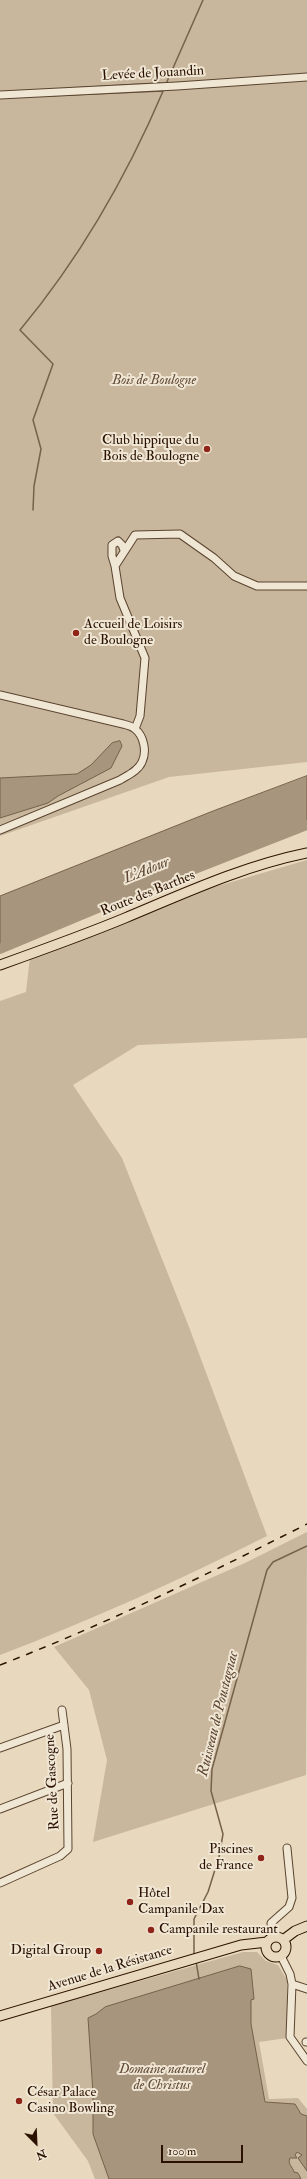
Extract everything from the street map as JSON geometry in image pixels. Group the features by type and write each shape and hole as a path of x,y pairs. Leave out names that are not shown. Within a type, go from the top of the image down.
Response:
{"main road":[{"name":"Route des Barthes","path":"0,965 108,925 234,873 264,863 307,852"},
{"path":"307,1926 295,1931 285,1943 285,1951 281,1956 272,1956 269,1943 285,1943 307,1930"},
{"name":"Avenue de la Résistance","path":"0,2016 186,1961 228,1950 252,1948 269,1943"}],"street":[{"name":"Levée de Jouandin","path":"0,95 165,87 307,77"},
{"path":"115,566 135,534 180,534 214,558 234,576 251,584 264,586 307,586"},
{"path":"124,550 118,541 112,545 112,556 120,598 145,658 140,716 135,729"},
{"path":"0,695 69,710 123,724 135,729 142,738 145,749 142,762 135,771 114,783 0,830"},
{"name":"Rue de Gascogne","path":"0,1882 65,1853 69,1843 67,1749 62,1710"},
{"path":"0,1748 64,1725"},
{"path":"0,1809 68,1783"},
{"path":"269,1943 271,1923 289,1907 292,1898 287,1848"},
{"path":"281,1956 290,1974 292,1984 290,2037 307,2061"},
{"path":"292,1984 307,1988"}],"green space":[{"name":"Bois de Boulogne","path":"0,0 307,0 307,762 169,777 0,836"},
{"path":"307,860 307,1038 138,1045 73,1085 122,1158 189,1327 267,1536 135,1599 0,1655 0,1001 26,992 30,957 163,902"},
{"path":"307,1532 306,1775 93,1842 107,1760 89,1690 54,1647 245,1563"},
{"name":"Domaine naturel de Christus","path":"243,1952 257,1952 266,1961 278,1965 287,1980 287,2038 259,2042 269,2099 298,2098 307,2109 307,2179 95,2179 88,2161 53,2113 51,2006"}],"water":[{"path":"120,741 122,746 111,768 58,796 48,803 0,818 0,778 77,774 91,765 112,743"},
{"path":"307,776 307,825 146,888 0,949 0,896 213,811"},
{"name":"Domaine naturel de Christus","path":"240,1966 251,1969 254,1999 251,2000 251,2024 265,2102 295,2104 301,2114 307,2116 307,2171 298,2158 302,2155 297,2152 295,2155 297,2158 290,2158 289,2162 294,2172 298,2173 301,2179 109,2179 93,2134 93,2093 88,2018 105,2007"}],"waterway":[{"path":"166,84 203,0"},
{"path":"72,88 160,83"},
{"path":"33,510 34,486 41,449 33,420 53,364 20,330 63,274 101,215 118,185 150,121 164,89"},
{"path":"46,96 162,91"},
{"name":"L'Adour","path":"0,949 146,888 307,825"},
{"name":"Ruisseau de Poustagnac","path":"194,1956 194,1919 208,1892 219,1857 223,1834 211,1791 212,1769 267,1570 273,1562 307,1546"},
{"name":"Ruisseau de Poustagnac","path":"196,1961 199,1979"}],"railway":[{"path":"0,1665 117,1616 307,1524"}],"place":[{"name":"Club hippique du Bois de Boulogne","path":"207,449"},
{"name":"Accueil de Loisirs de Boulogne","path":"76,633"},
{"name":"Piscines de France","path":"261,1858"},
{"name":"Hôtel Campanile Dax","path":"130,1902"},
{"name":"Campanile restaurant","path":"151,1930"},
{"name":"Digital Group","path":"99,1951"},
{"name":"César Palace Casino Bowling","path":"19,2101"}]}
